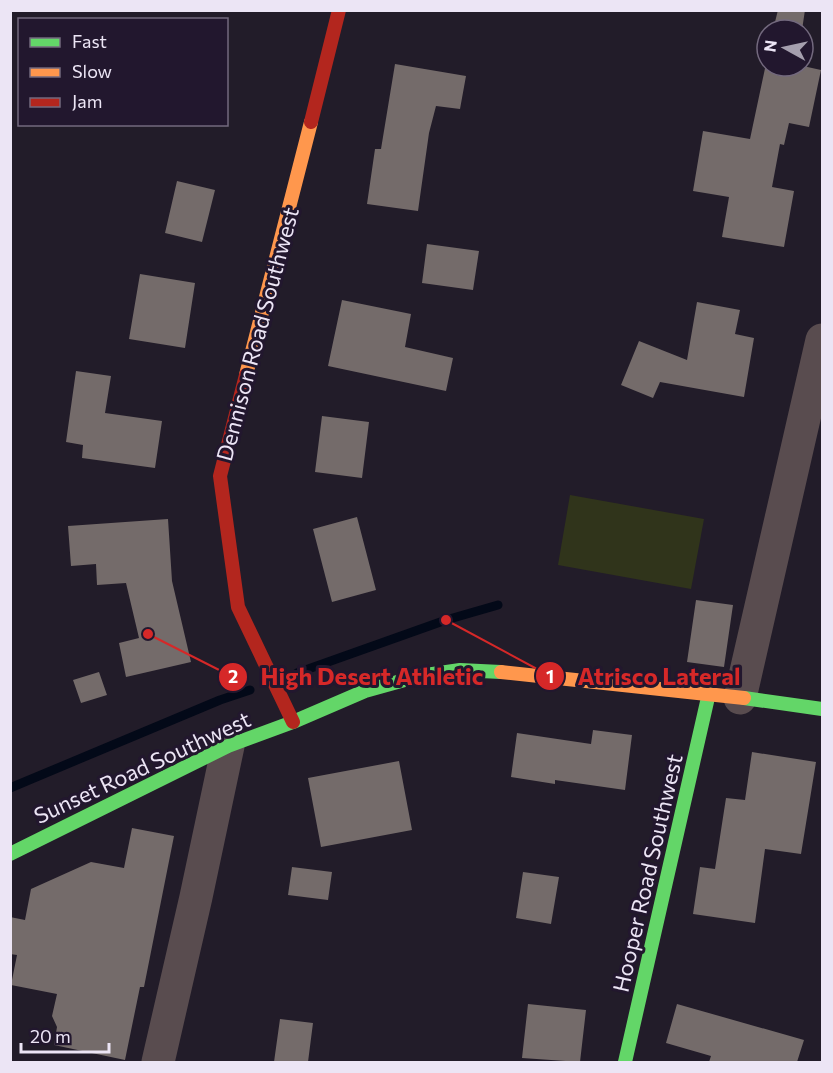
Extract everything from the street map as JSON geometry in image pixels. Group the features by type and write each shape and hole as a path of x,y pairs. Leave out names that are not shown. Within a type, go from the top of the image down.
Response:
{"street":[{"name":"Dennison Road Southwest","path":"293,722 238,607 220,476 339,10"},
{"path":"725,696 822,340"},
{"name":"Sunset Road Southwest","path":"10,854 228,746 365,692 419,676 460,669 498,672 725,696 822,709"},
{"name":"Hooper Road Southwest","path":"625,1062 725,696"},
{"path":"158,1062 228,746"}],"green space":[{"path":"570,495 704,519 691,589 558,565"}],"building":[{"path":"778,10 805,10 804,18 776,18"},
{"path":"395,64 466,76 460,109 436,106 429,133 418,211 367,204 375,149 381,149"},
{"path":"815,69 821,70 809,127 789,123 784,145 780,144 772,187 794,191 784,247 722,237 729,197 693,191 703,131 750,139 763,78 815,78"},
{"path":"177,181 215,190 202,242 165,233"},
{"path":"427,244 479,251 473,290 422,283"},
{"path":"140,274 195,283 185,348 129,339"},
{"path":"342,300 411,314 405,347 453,358 446,391 328,366"},
{"path":"697,302 740,310 735,334 754,338 744,397 660,382 653,398 621,385 639,341 687,360"},
{"path":"76,371 111,376 105,413 162,421 155,468 82,458 83,445 66,442"},
{"path":"322,416 369,422 362,478 315,472"},
{"path":"357,517 376,590 332,602 313,529"},
{"path":"168,519 172,581 191,662 126,677 119,643 139,638 126,583 97,585 96,564 71,566 68,526"},
{"path":"696,600 733,605 724,667 687,662"},
{"path":"99,672 107,695 81,703 73,680"},
{"path":"593,730 632,735 625,790 555,780 555,784 511,777 517,733 591,744"},
{"path":"752,752 816,762 801,854 765,849 755,923 693,914 700,867 715,869 726,798 745,800"},
{"path":"399,761 412,830 321,847 308,778"},
{"path":"132,828 174,836 144,987 140,987 125,1060 54,1045 57,1027 52,1016 57,994 11,985 17,955 10,954 10,917 25,920 31,889 91,862 124,868"},
{"path":"292,867 332,872 328,900 288,895"},
{"path":"523,872 559,877 551,924 516,918"},
{"path":"528,1004 586,1010 580,1062 522,1058"},
{"path":"677,1004 804,1040 797,1062 709,1062 711,1056 666,1043"},
{"path":"280,1019 313,1023 308,1062 274,1062"}],"waterway":[{"path":"297,673 446,620 498,605"},
{"path":"10,788 220,700 250,690"}],"traffic: fast":[{"path":"10,854 228,746 293,722 365,691 419,676 460,670 501,672"},
{"path":"625,1062 709,693"},
{"path":"744,698 822,709"}],"traffic: slow":[{"path":"246,375 311,122"},
{"path":"501,672 744,698"}],"traffic: jam":[{"path":"311,122 339,10"},
{"path":"246,375 220,476 238,607 293,722"}],"place":[{"name":"Atrisco Lateral","path":"446,620"},
{"name":"High Desert Athletic","path":"148,634"}]}
